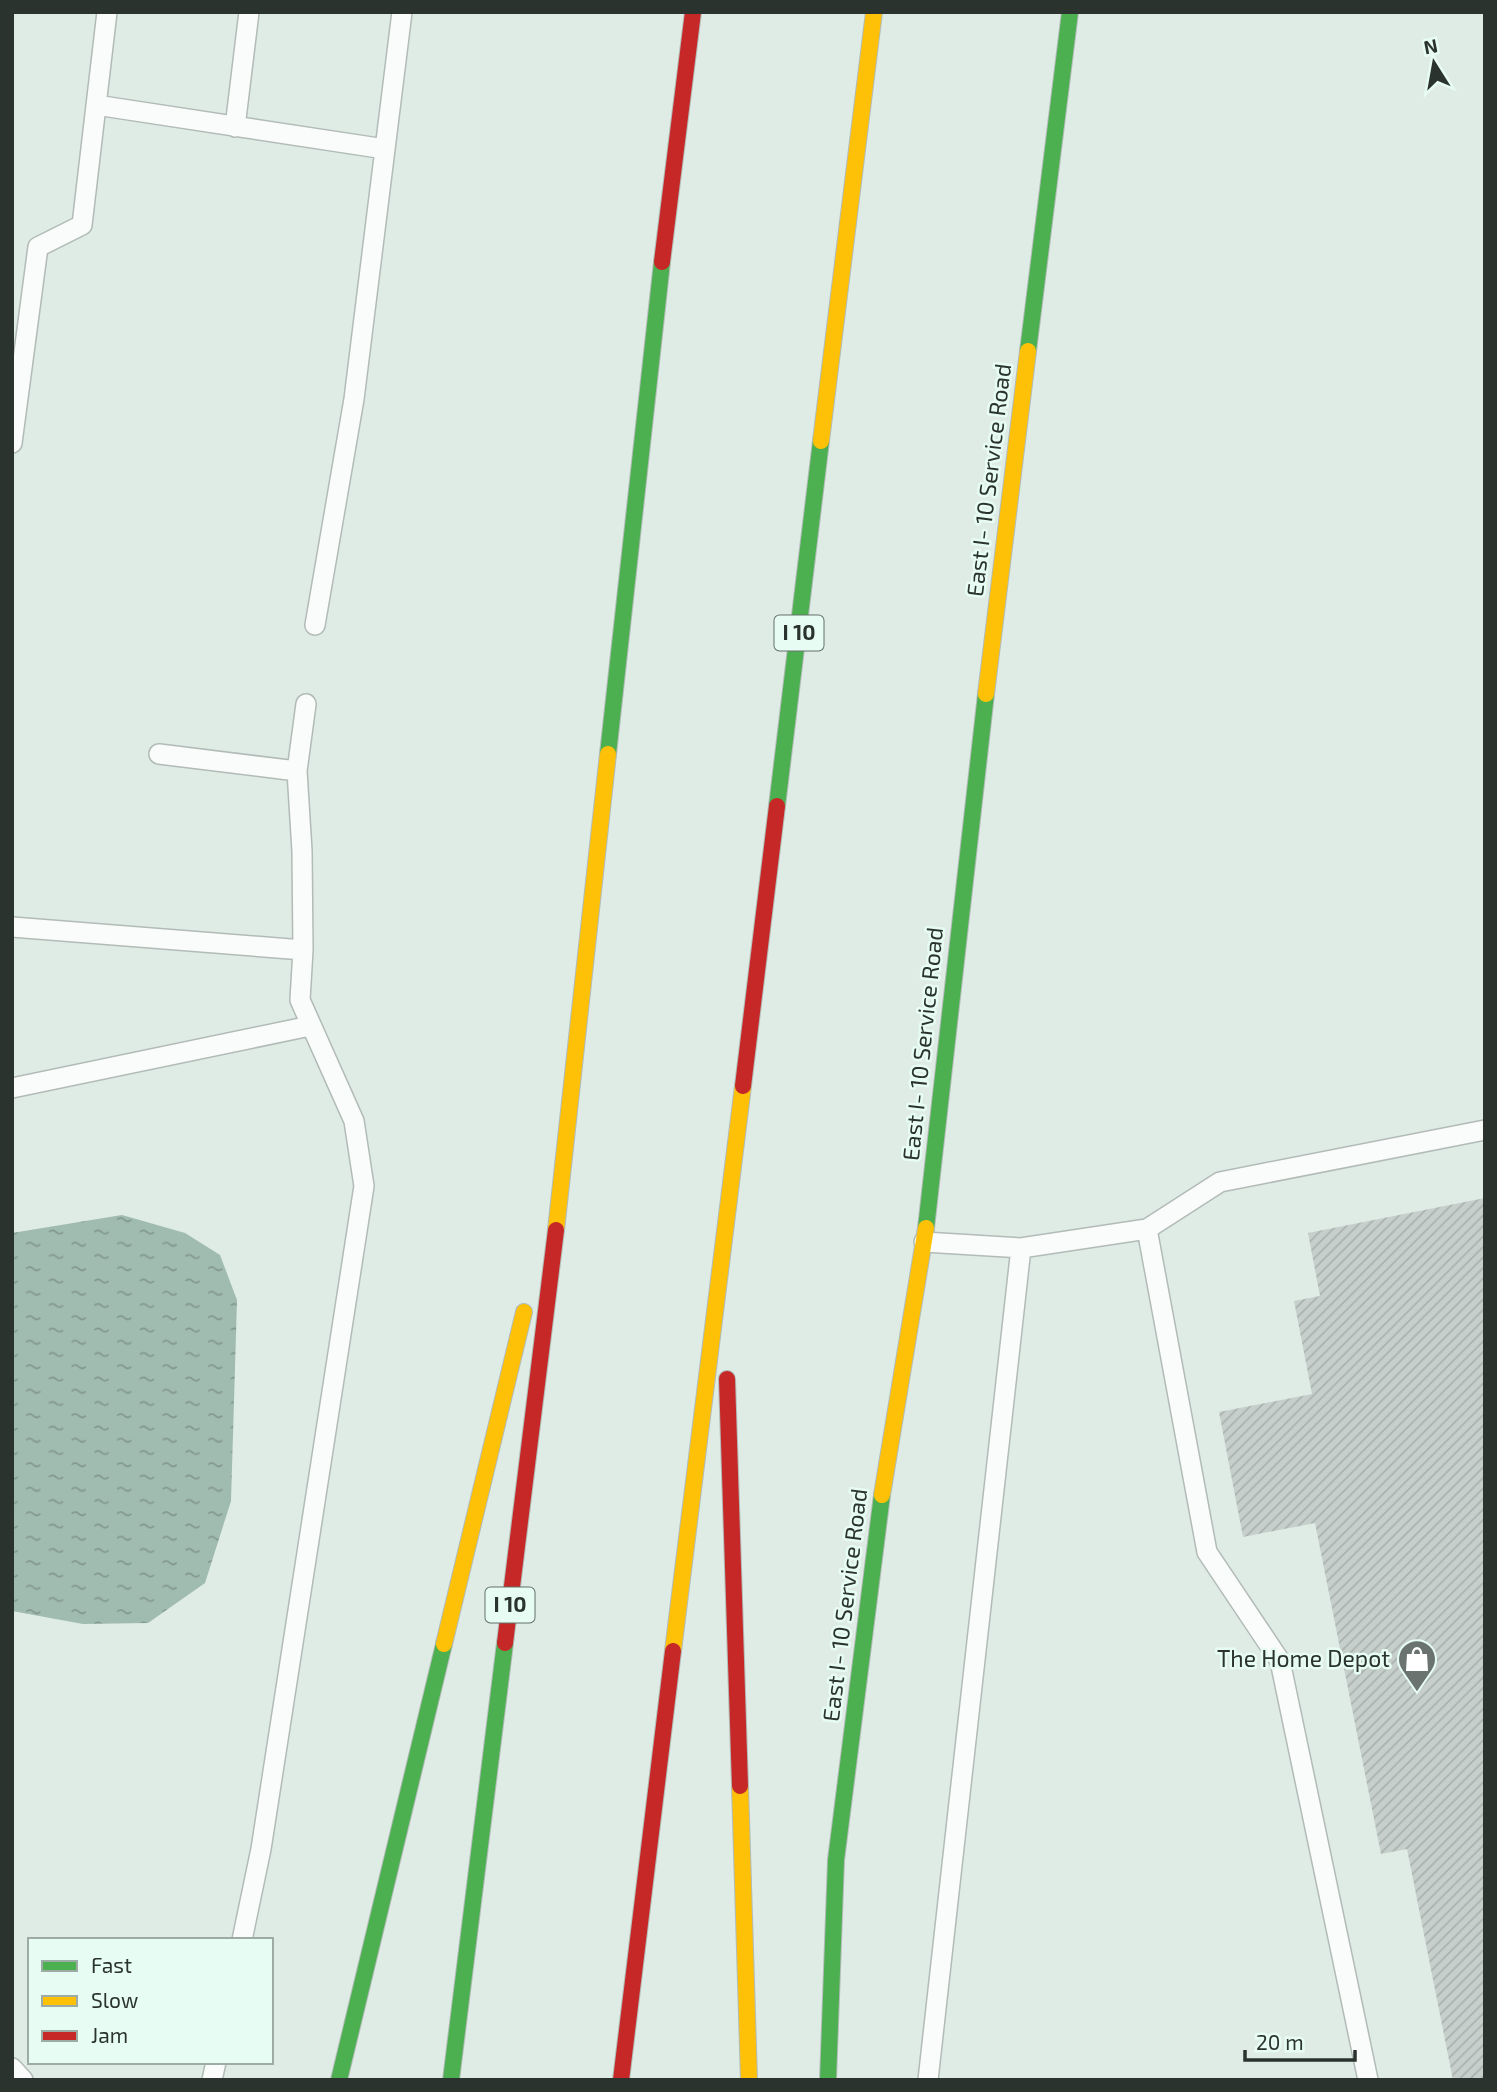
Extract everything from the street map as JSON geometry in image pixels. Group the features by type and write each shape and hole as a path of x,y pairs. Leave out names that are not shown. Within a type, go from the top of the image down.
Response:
{"main road":[{"name":"I 10","path":"452,2080 568,1130 652,341 693,12"},
{"name":"I 10","path":"621,2080 874,12"},
{"name":"East I- 10 Service Road","path":"828,2080 836,1860 884,1482 924,1241 973,791 1070,12"},
{"path":"535,1266 568,1130"},
{"path":"723,1255 748,2080"},
{"path":"339,2080 529,1293"}],"lane":[{"path":"12,443 38,247 82,225 107,12"},
{"path":"235,127 250,12"},
{"path":"315,625 354,399 402,12"},
{"path":"96,106 385,149"},
{"path":"242,1938 263,1835 364,1186 354,1121 300,1000 303,950 302,851 297,771 306,704"},
{"path":"159,754 297,771"},
{"path":"12,927 303,950"},
{"path":"12,1088 310,1026"},
{"path":"924,1241 1021,1248 1147,1229 1220,1182 1485,1130"},
{"path":"1147,1229 1207,1552 1280,1661 1368,2080"},
{"path":"928,2080 1021,1248"},
{"path":"12,2068 23,2080"}],"water":[{"path":"122,1215 185,1233 220,1255 237,1300 231,1501 205,1583 148,1623 83,1624 12,1611 12,1233"}],"building":[{"name":"The Home Depot","path":"1485,1198 1485,2080 1453,2080 1407,1849 1381,1854 1315,1523 1243,1537 1219,1412 1312,1394 1294,1301 1320,1296 1308,1233"}],"traffic: fast":[{"path":"1028,351 1070,12"},
{"path":"608,754 662,262"},
{"path":"777,806 821,441"},
{"path":"926,1228 986,694"},
{"path":"828,2080 836,1860 882,1495"},
{"path":"451,2080 505,1643"},
{"path":"339,2080 444,1644"}],"traffic: slow":[{"path":"821,441 874,12"},
{"path":"986,694 1028,351"},
{"path":"556,1230 608,754"},
{"path":"673,1651 743,1086"},
{"path":"882,1495 926,1228"},
{"path":"444,1644 524,1312"},
{"path":"740,1786 749,2080"}],"traffic: jam":[{"path":"662,262 693,12"},
{"path":"743,1086 777,806"},
{"path":"505,1643 556,1230"},
{"path":"727,1379 740,1786"},
{"path":"621,2080 673,1651"}],"place":[{"name":"The Home Depot","path":"1417,1693"}]}
